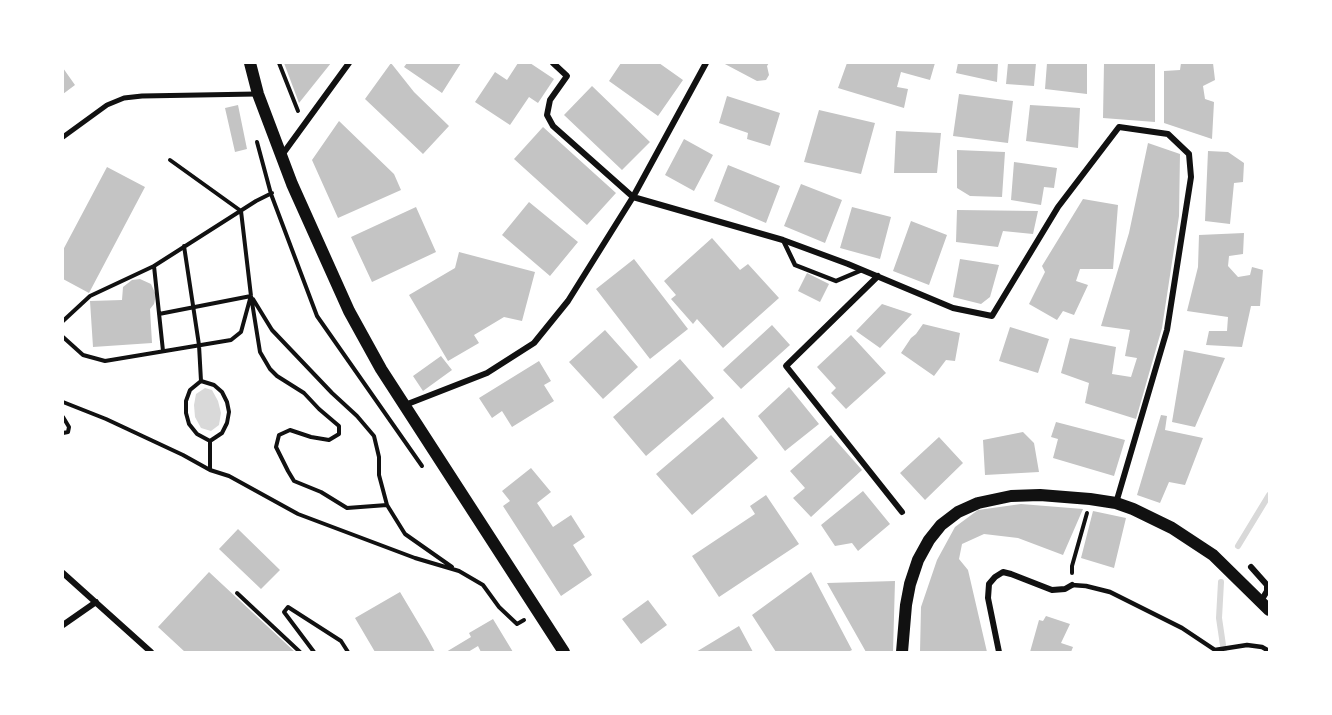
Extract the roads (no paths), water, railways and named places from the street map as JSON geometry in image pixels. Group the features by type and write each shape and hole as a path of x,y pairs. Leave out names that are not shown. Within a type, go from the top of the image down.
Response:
{"main road":[{"path":"250,63 258,94 291,184 349,311 405,405 564,652"},
{"path":"902,652 906,605 915,568 934,533 958,512 985,501 1018,496 1090,498 1116,503 1161,522 1201,546 1229,569 1265,605"}],"street":[{"path":"282,155 349,63"},
{"path":"553,63 567,76 550,100 547,115 553,126 633,197 783,240 878,276 953,308 992,316 1058,207 1119,127 1167,134 1189,154 1191,177 1167,330 1116,503"},
{"path":"405,405 487,373 534,343 568,301 633,197 706,63"},
{"path":"63,137 107,105 124,98 258,94"},
{"path":"878,276 786,366 902,512"},
{"path":"1251,567 1267,585 1265,605"},
{"path":"999,652 988,598 989,585 995,577 1003,572 1052,590 1065,589 1072,585"},
{"path":"63,573 151,652"},
{"path":"63,625 96,602"}],"lane":[{"path":"783,240 795,265 836,281 862,270"},
{"path":"1072,585 1110,592 1182,628 1217,650 1247,645 1262,647 1269,651"}],"waterway":[{"path":"1238,546 1269,495"},
{"path":"1221,582 1219,618 1224,652"}]}
